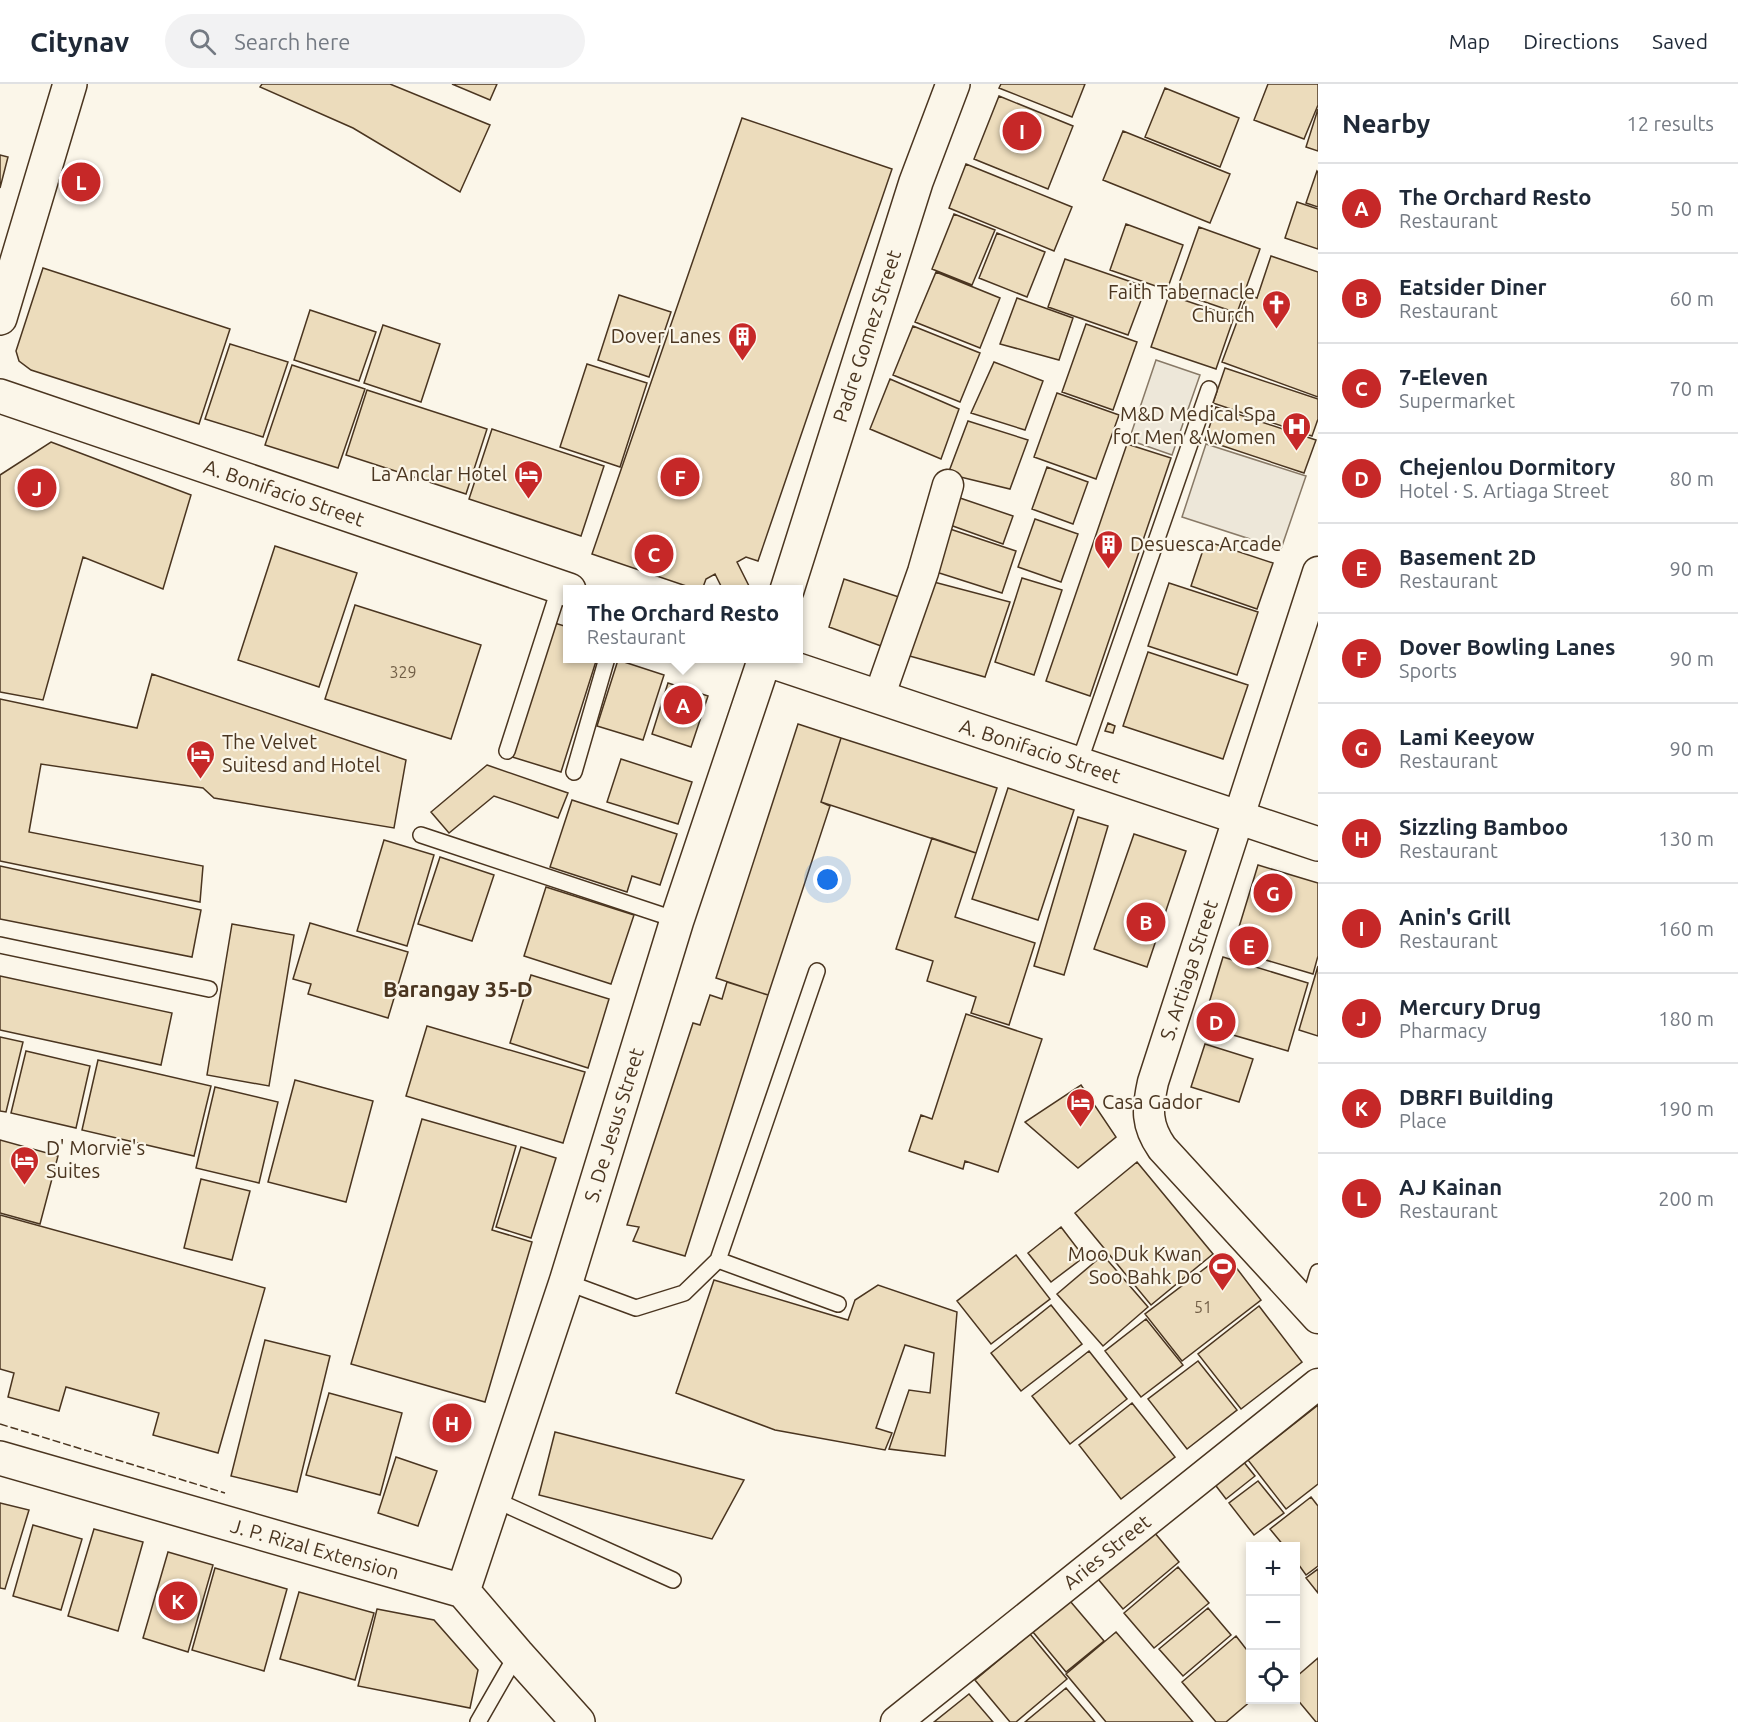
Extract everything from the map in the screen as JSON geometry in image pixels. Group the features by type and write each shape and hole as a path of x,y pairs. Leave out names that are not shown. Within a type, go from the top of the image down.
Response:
{"street":[{"path":"0,318 70,84"},
{"name":"Padre Gomez Street","path":"789,585 916,182 952,84"},
{"name":"A. Bonifacio Street","path":"0,396 563,587"},
{"path":"879,697 923,572 948,485"},
{"name":"S. Artiaga Street","path":"1313,1312 1162,1148 1150,1125 1150,1099 1153,1082 1318,572"},
{"name":"S. De Jesus Street","path":"463,1591 566,1282 677,920 763,663"},
{"name":"A. Bonifacio Street","path":"776,663 1318,844"},
{"name":"Aries Street","path":"896,1722 1318,1384"},
{"name":"J. P. Rizal Extension","path":"0,1458 463,1591"},
{"path":"463,1591 578,1722"}],"lane":[{"path":"1079,763 1209,389"},
{"path":"507,752 563,594"},
{"path":"574,772 606,663"},
{"path":"421,835 677,920"},
{"path":"0,945 209,989"},
{"path":"566,1282 636,1308 684,1293 718,1260 817,971"},
{"path":"718,1260 838,1304"},
{"path":"1313,1312 1318,1272"},
{"path":"493,1499 673,1580"},
{"path":"478,1722 517,1654"}],"shaded area":[{"path":"1156,360 1200,375 1172,455 1129,440"},
{"path":"1206,444 1306,476 1281,549 1182,517"}],"building":[{"path":"262,84 390,84 490,125 460,192 353,128 260,87"},
{"path":"452,84 497,84 490,100"},
{"path":"1001,84 1085,84 1072,117 999,88"},
{"path":"1268,84 1318,84 1318,105 1304,139 1254,120"},
{"path":"1165,88 1239,118 1220,167 1145,137"},
{"path":"999,96 1073,126 1048,189 974,159"},
{"path":"1318,109 1318,151 1306,147"},
{"name":"Dover Lanes","path":"742,118 892,169 758,561 746,557 737,562 748,585 720,585 715,574 706,579 704,585 683,585 592,554"},
{"path":"1123,131 1230,174 1210,223 1103,180"},
{"path":"0,155 8,157 0,188"},
{"path":"966,164 1072,207 1054,251 949,208"},
{"path":"1318,172 1318,207 1306,203"},
{"path":"1297,202 1318,209 1318,249 1285,238"},
{"path":"954,214 995,230 972,285 932,269"},
{"path":"1126,224 1183,245 1167,290 1110,270"},
{"path":"1199,227 1260,249 1237,313 1176,292"},
{"path":"997,233 1045,252 1027,297 979,278"},
{"name":"Faith Tabernacle Church","path":"1271,256 1318,272 1318,397 1222,362 1247,295 1257,298"},
{"path":"1065,259 1146,287 1128,335 1048,307"},
{"path":"43,268 230,329 199,424 31,370 19,361 16,351"},
{"path":"936,272 1000,298 980,348 915,322"},
{"path":"619,295 671,312 649,377 598,360"},
{"path":"1169,295 1234,317 1216,369 1151,347"},
{"path":"1017,298 1073,318 1059,360 1000,344"},
{"path":"310,310 376,332 359,381 294,360"},
{"path":"1086,324 1137,342 1113,410 1062,392"},
{"path":"383,325 440,344 421,402 364,383"},
{"path":"913,326 980,353 960,402 893,375"},
{"path":"230,344 288,362 263,437 205,419"},
{"path":"994,362 1043,381 1025,430 971,413"},
{"path":"587,364 647,383 620,467 560,447"},
{"path":"292,365 365,389 338,468 265,445"},
{"path":"1225,368 1318,399 1318,419 1312,436 1213,403"},
{"path":"890,379 959,409 941,459 870,429"},
{"path":"367,390 487,429 466,494 346,455"},
{"path":"1057,393 1119,415 1096,479 1034,457"},
{"path":"1216,407 1316,440 1304,473 1205,440"},
{"path":"968,421 1028,440 1010,489 948,474"},
{"path":"492,429 604,466 581,536 469,499"},
{"path":"51,442 191,495 163,589 83,557 43,700 0,692 0,475"},
{"name":"Desuesca Arcade","path":"1127,444 1171,458 1090,696 1046,681"},
{"path":"1047,467 1088,482 1073,524 1032,509"},
{"path":"960,498 1013,516 1003,544 950,525"},
{"path":"1035,519 1078,534 1061,582 1018,567"},
{"path":"947,528 1016,551 1002,593 933,571"},
{"path":"1206,541 1273,563 1257,609 1191,586"},
{"path":"275,546 357,573 319,687 238,660"},
{"path":"1022,578 1062,590 1034,675 995,662"},
{"path":"844,579 908,600 892,650 829,627"},
{"path":"930,581 1010,602 985,677 906,655"},
{"path":"1169,583 1258,612 1237,675 1148,646"},
{"path":"355,605 481,645 451,739 325,699"},
{"path":"551,622 563,626 563,663 595,663 561,772 509,756"},
{"path":"1148,652 1248,685 1223,759 1123,726"},
{"path":"617,663 627,663 664,675 643,740 597,726"},
{"path":"152,674 406,760 394,828 214,798 203,788 41,764 29,832 203,866 200,902 0,861 0,699 137,728"},
{"path":"668,683 708,696 691,747 652,734"},
{"path":"1108,723 1115,726 1113,733 1105,731"},
{"path":"798,724 841,738 821,802 830,806 768,995 716,978"},
{"path":"841,738 997,788 976,853 821,802"},
{"path":"621,759 692,782 678,824 607,802"},
{"path":"487,765 568,793 558,818 494,796 449,833 431,812"},
{"path":"1008,788 1074,810 1038,920 972,899"},
{"path":"572,800 677,834 660,885 632,876 627,892 550,867"},
{"path":"1078,817 1108,826 1064,975 1034,966"},
{"path":"1134,834 1186,851 1147,967 1094,949"},
{"path":"932,838 976,853 955,917 1035,943 1009,1025 971,1013 976,997 927,981 933,961 896,949"},
{"path":"384,840 434,855 407,946 357,931"},
{"path":"440,857 494,875 472,941 418,924"},
{"path":"1258,865 1318,883 1318,956 1313,974 1232,950"},
{"path":"0,866 201,910 192,957 0,919"},
{"path":"546,887 634,915 611,984 524,956"},
{"path":"310,923 408,952 388,1018 308,994 311,984 293,979"},
{"path":"232,924 294,935 269,1086 207,1075"},
{"path":"1223,957 1308,983 1288,1051 1202,1026"},
{"path":"1318,966 1318,1036 1299,1030"},
{"path":"531,975 609,999 588,1068 510,1043"},
{"path":"0,976 172,1013 161,1065 0,1030"},
{"path":"727,982 768,995 685,1256 633,1241 639,1227 627,1225 693,1023 700,1025 710,995 722,999"},
{"path":"966,1014 1042,1039 998,1172 965,1161 963,1169 909,1151 921,1115 932,1119"},
{"path":"427,1026 585,1072 563,1143 406,1096"},
{"path":"0,1037 23,1042 6,1112 0,1111"},
{"path":"1205,1044 1253,1059 1239,1102 1191,1087"},
{"path":"26,1051 90,1066 76,1128 11,1113"},
{"path":"98,1060 211,1086 194,1156 82,1130"},
{"path":"295,1080 373,1101 346,1202 268,1182"},
{"path":"1081,1085 1116,1137 1078,1168 1025,1122"},
{"path":"215,1087 278,1102 259,1183 196,1168"},
{"path":"422,1119 516,1146 492,1230 532,1242 485,1402 351,1364"},
{"name":"D' Morvie's Suites","path":"0,1140 58,1156 40,1224 0,1213"},
{"path":"521,1147 556,1158 531,1238 496,1227"},
{"path":"1137,1162 1213,1254 1151,1305 1075,1213"},
{"path":"201,1179 250,1191 232,1260 184,1248"},
{"path":"0,1215 265,1288 218,1453 153,1435 159,1413 66,1387 59,1411 8,1397 14,1373 0,1369"},
{"path":"1061,1227 1084,1257 1051,1282 1028,1253"},
{"path":"1225,1253 1261,1300 1182,1361 1145,1314"},
{"path":"1016,1255 1050,1299 991,1344 957,1301"},
{"path":"1103,1255 1148,1307 1103,1346 1057,1294"},
{"path":"714,1280 848,1320 855,1300 878,1285 957,1312 945,1456 889,1449 909,1390 930,1393 934,1353 905,1345 876,1428 892,1433 885,1450 775,1430 676,1393"},
{"path":"1051,1305 1082,1344 1021,1391 991,1353"},
{"path":"1259,1306 1302,1362 1241,1409 1198,1354"},
{"path":"1146,1319 1183,1365 1141,1397 1105,1351"},
{"path":"265,1340 330,1356 297,1492 231,1476"},
{"path":"1089,1351 1127,1399 1070,1444 1032,1396"},
{"path":"1198,1361 1237,1410 1187,1449 1148,1399"},
{"path":"329,1393 402,1413 380,1495 306,1475"},
{"path":"1132,1403 1175,1457 1121,1499 1079,1445"},
{"path":"1318,1405 1318,1484 1286,1509 1248,1460"},
{"path":"555,1432 744,1480 712,1539 539,1495"},
{"path":"1238,1455 1255,1476 1226,1499 1210,1478"},
{"path":"396,1457 437,1471 418,1526 378,1513"},
{"path":"1258,1481 1284,1513 1254,1535 1229,1503"},
{"path":"1311,1497 1318,1506 1318,1566 1306,1575 1300,1567 1300,1542 1281,1542 1270,1529"},
{"path":"0,1503 29,1510 5,1589 0,1588"},
{"path":"33,1525 82,1539 61,1610 13,1596"},
{"path":"1149,1526 1179,1562 1123,1609 1093,1573"},
{"path":"94,1529 143,1542 118,1631 68,1616"},
{"path":"168,1552 213,1565 188,1652 143,1638"},
{"path":"1178,1567 1209,1603 1154,1648 1124,1613"},
{"path":"215,1568 287,1589 264,1671 192,1650"},
{"path":"1318,1569 1318,1593 1306,1578"},
{"path":"299,1592 374,1613 355,1680 280,1659"},
{"path":"1070,1601 1104,1641 1066,1672 1033,1632"},
{"path":"1208,1608 1231,1635 1183,1676 1159,1649"},
{"path":"377,1609 434,1620 478,1670 470,1708 358,1686"},
{"path":"1116,1632 1193,1722 1106,1722 1066,1674"},
{"path":"1030,1634 1067,1679 1016,1722 1010,1722 975,1680"},
{"path":"1236,1636 1246,1649 1247,1704 1226,1722 1216,1722 1182,1682"},
{"path":"1318,1658 1318,1722 1300,1703 1300,1674"},
{"path":"1066,1688 1095,1722 1025,1722"},
{"path":"969,1694 993,1722 934,1722"}],"fence":[{"path":"0,1424 225,1493"}],"place":[{"name":"Anin's Grill","path":"1022,131"},
{"name":"AJ Kainan","path":"81,182"},
{"name":"Faith Tabernacle Church","path":"1276,330"},
{"name":"Dover Lanes","path":"742,362"},
{"name":"M&D Medical Spa for Men & Women","path":"1297,452"},
{"name":"Dover Bowling Lanes","path":"680,477"},
{"name":"Mercury Drug","path":"37,488"},
{"name":"La Anclar Hotel","path":"528,500"},
{"name":"7-Eleven","path":"654,554"},
{"name":"Desuesca Arcade","path":"1109,570"},
{"name":"The Orchard Resto","path":"683,705"},
{"name":"The Velvet Suitesd and Hotel","path":"201,780"},
{"name":"Lami Keeyow","path":"1273,893"},
{"name":"Eatsider Diner","path":"1146,922"},
{"name":"Basement 2D","path":"1249,946"},
{"name":"Chejenlou Dormitory","path":"1216,1022"},
{"name":"Casa Gador","path":"1081,1128"},
{"name":"D' Morvie's Suites","path":"25,1186"},
{"name":"Moo Duk Kwan Soo Bahk Do","path":"1223,1292"},
{"name":"Sizzling Bamboo","path":"452,1423"},
{"name":"DBRFI Building","path":"178,1601"}],"district":[{"name":"Barangay 35-D","path":"458,989"}]}
